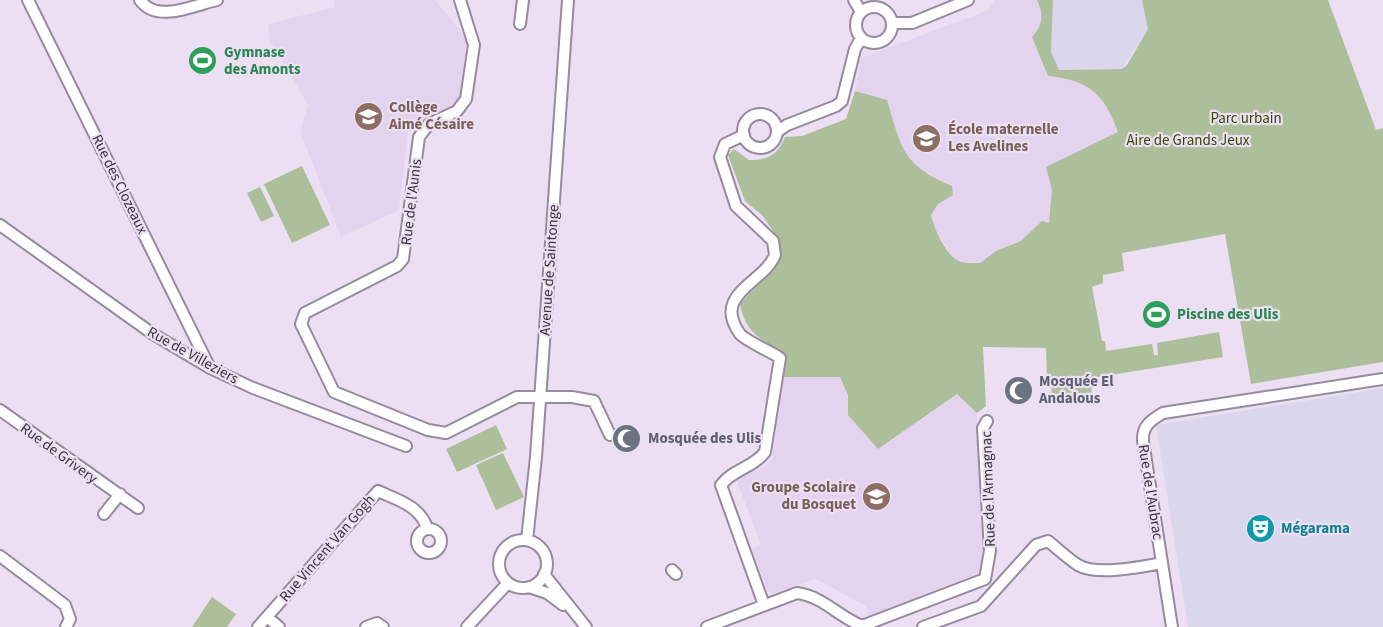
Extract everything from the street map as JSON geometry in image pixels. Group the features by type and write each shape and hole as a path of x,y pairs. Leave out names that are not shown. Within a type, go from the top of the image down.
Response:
{"street":[{"name":"Rue des Clozeaux","path":"28,0 210,368"},
{"path":"140,0 145,7 160,13 217,0"},
{"name":"Rue de l'Aunis","path":"460,0 474,45 466,99 457,111 429,124 419,137 404,259 397,266 318,304 305,313 301,319 334,392 428,430 446,433 517,397 541,397 594,401 610,435"},
{"path":"520,24 523,0"},
{"name":"Avenue de Saintonge","path":"527,540 541,397 568,0"},
{"path":"854,0 861,12 856,28 861,38 872,44 884,41 891,33 892,23 883,9 872,7 861,12"},
{"path":"892,23 912,23 968,0"},
{"path":"777,132 770,117 758,114 748,119 744,135 750,144 760,148 770,145 777,132 788,125 836,106 842,100 855,49 861,38"},
{"path":"744,135 725,144 720,157 736,206 773,241 775,255 767,268 736,295 733,310 734,321 741,336 780,358 765,453 759,461 727,476 721,485 764,605"},
{"name":"Rue de Villeziers","path":"0,225 153,334 210,368 253,388 406,446"},
{"name":"Rue de l'Aubrac","path":"1172,627 1142,433 1150,420 1163,413 1383,379"},
{"name":"Rue de Grivery","path":"0,410 138,508"},
{"name":"Rue de l'Armagnac","path":"707,627 797,593 807,594 849,624 862,626 985,579 990,551 983,428 987,421"},
{"name":"Rue Vincent Van Gogh","path":"258,627 378,491 417,510 423,517 427,528"},
{"path":"104,514 120,494"},
{"path":"529,587 544,574 546,560 544,553 540,547 527,540 513,542 502,551 499,564 508,583 547,593 575,615"},
{"path":"923,627 981,606 1036,545 1048,541 1079,566 1094,570 1141,567 1162,563"},
{"path":"0,556 65,605 70,619 66,627"},
{"path":"544,574 586,627"},
{"path":"467,627 508,583"},
{"name":"Rue de l'Aubrac","path":"1164,627 1168,608"},
{"path":"267,616 279,627"},
{"path":"366,627 377,622 383,627"}],"shaded area":[{"name":"Collège Aimé Césaire","path":"334,0 435,0 467,39 459,100 452,107 409,126 399,210 341,237 300,131 308,105 270,40 268,24 335,7"},
{"path":"994,0 1037,0 1042,10 1041,23 1037,31 1047,75 1071,78 1094,90 1112,115 1119,134 1052,190 1050,220 1043,235 999,263 959,262 951,255 933,226 930,216 938,204 953,195 952,187 928,176 909,161 900,142 887,100 855,91 861,58 989,10"},
{"path":"1053,0 1142,0 1148,29 1122,69 1059,70 1051,52"},
{"name":"Groupe Scolaire du Bosquet","path":"784,377 840,377 848,395 848,415 878,449 957,394 977,413 984,566 982,572 868,617 866,606 816,579 774,593 768,591 752,549 761,545 736,479 765,467 772,459"},
{"path":"1383,388 1383,627 1188,627 1156,425"}],"green space":[{"path":"1037,0 1053,0 1051,52 1059,70 1122,69 1127,65 1148,29 1142,0 1328,0 1376,130 1383,128 1383,362 1251,384 1225,234 1122,253 1124,271 1103,275 1103,283 1092,287 1106,351 1152,344 1154,355 1158,355 1157,343 1219,332 1223,357 1092,378 1091,400 1051,401 1052,382 1047,381 1046,348 983,347 986,406 977,413 957,394 878,449 848,415 848,395 840,377 784,377 783,353 755,334 742,314 740,304 782,256 775,234 762,215 745,201 728,155 734,149 749,160 762,159 776,152 785,137 802,136 846,119 855,91 887,100 906,154 923,171 952,186 953,195 938,204 931,215 942,242 951,255 961,262 980,263 996,251 1021,241 1042,221 1049,223 1052,190 1046,167 1118,132 1107,107 1093,91 1074,81 1048,76 1032,37 1041,19 1041,10"},
{"path":"302,166 330,225 292,243 264,184"},
{"path":"260,187 274,216 261,222 247,193"},
{"path":"496,425 507,449 457,472 446,449"},
{"path":"503,453 524,497 496,510 476,465"},
{"path":"212,597 236,614 227,627 192,627"}],"place":[{"name":"Gymnase des Amonts","path":"203,61"},
{"name":"Collège Aimé Césaire","path":"368,116"},
{"name":"École maternelle Les Avelines","path":"927,138"},
{"name":"Piscine des Ulis","path":"1156,314"},
{"name":"Mosquée El Andalous","path":"1018,390"},
{"name":"Mosquée des Ulis","path":"627,438"},
{"name":"Groupe Scolaire du Bosquet","path":"877,496"},
{"name":"Mégarama","path":"1260,528"}],"park label":[{"name":"Parc urbain","path":"1246,118"},
{"name":"Aire de Grands Jeux","path":"1188,140"}]}
